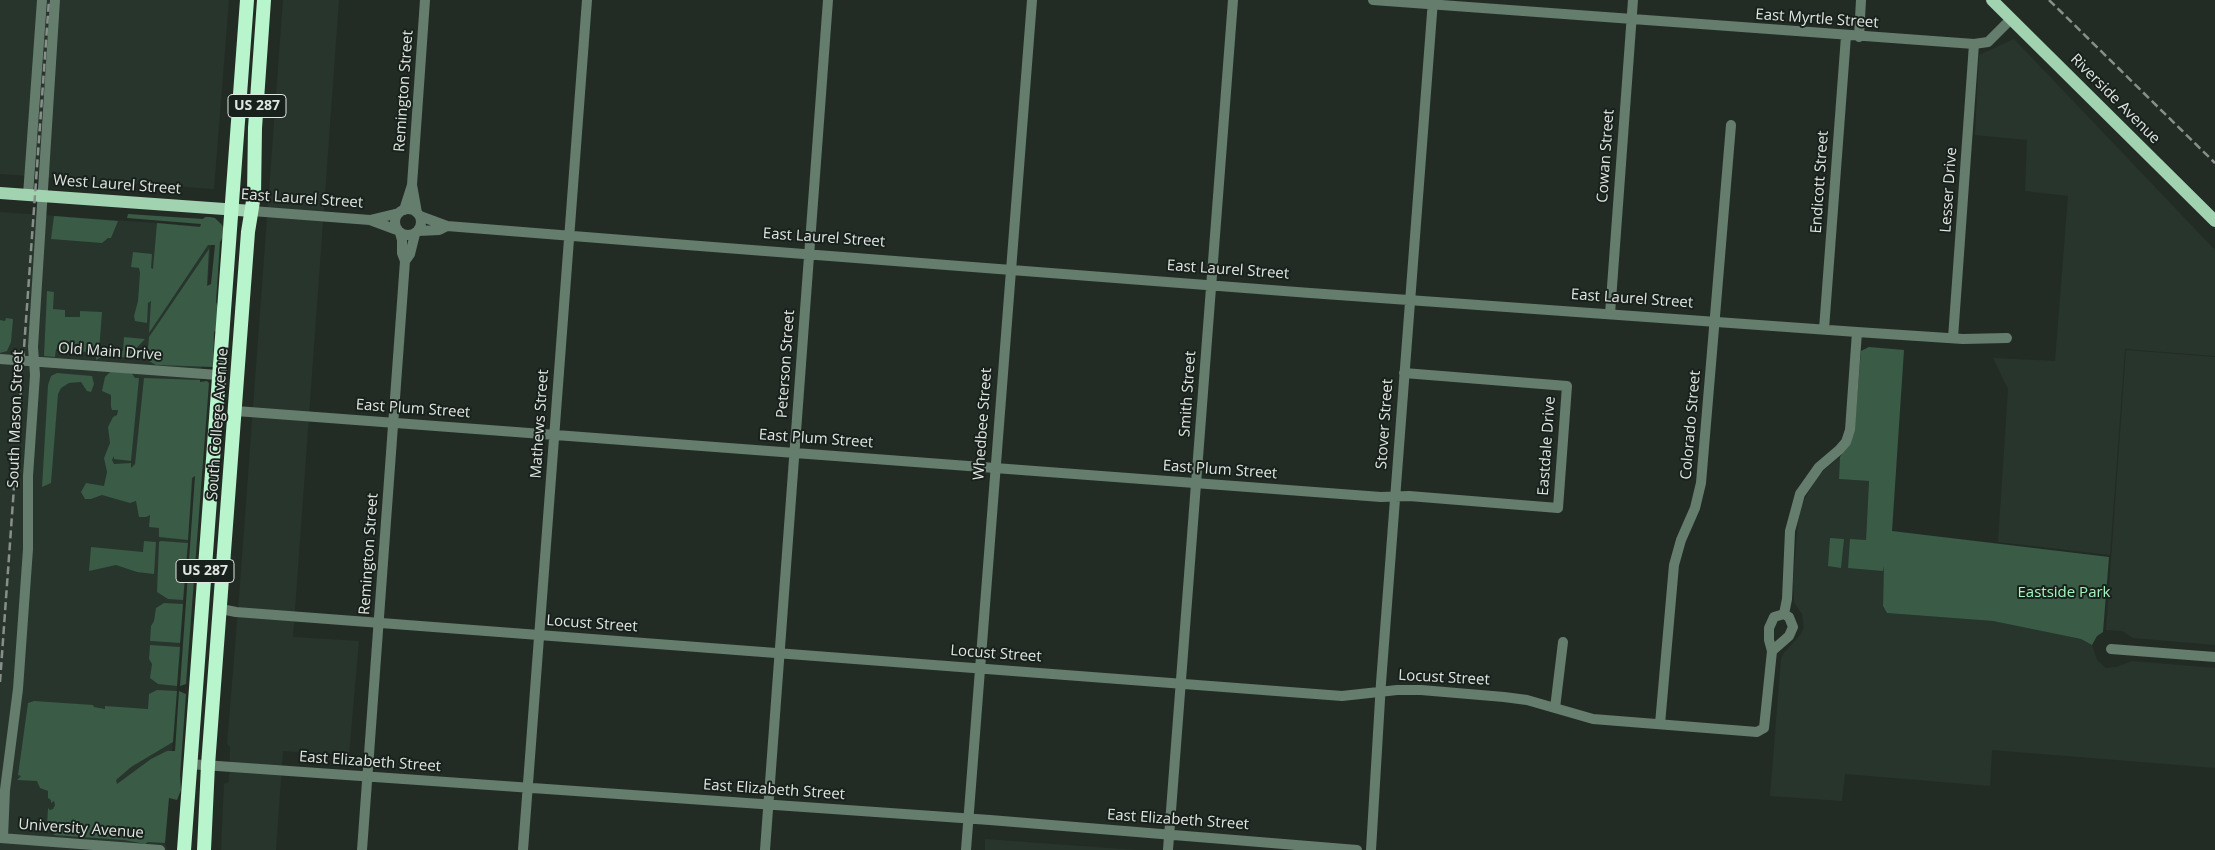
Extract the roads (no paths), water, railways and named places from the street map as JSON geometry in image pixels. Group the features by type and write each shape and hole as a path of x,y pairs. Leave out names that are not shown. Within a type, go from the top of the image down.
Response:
{"highway":[{"name":"South College Avenue","path":"184,850 247,0"},
{"name":"South College Avenue","path":"204,850 208,765 236,412 248,232 252,211 255,171 255,128 264,1"},
{"path":"218,376 223,401 227,409 236,412"},
{"path":"206,552 213,600 221,609"}],"main road":[{"name":"Riverside Avenue","path":"1992,0 2215,221"},
{"name":"West Laurel Street","path":"0,193 231,210"},
{"name":"East Laurel Street","path":"231,210 252,211"}],"street":[{"path":"28,195 42,0"},
{"name":"South Mason Street","path":"1,838 18,689 28,558 28,476 35,361 33,347 55,0"},
{"name":"Remington Street","path":"418,214 412,185 425,0"},
{"name":"Mathews Street","path":"523,850 587,0"},
{"name":"Peterson Street","path":"765,850 828,0"},
{"name":"Whedbee Street","path":"966,850 994,467 1032,0"},
{"name":"Smith Street","path":"1168,850 1233,0"},
{"name":"East Myrtle Street","path":"1373,0 1433,2 1631,20 1974,44 1988,42 2011,19"},
{"name":"Cowan Street","path":"1610,314 1633,0"},
{"path":"1859,37 1861,0"},
{"name":"Stover Street","path":"1370,850 1380,692 1433,2"},
{"name":"Endicott Street","path":"1824,329 1846,36"},
{"name":"Lesser Drive","path":"1953,338 1974,44"},
{"name":"Colorado Street","path":"1660,724 1671,582 1676,554 1699,492 1731,125"},
{"name":"Remington Street","path":"401,212 412,185"},
{"path":"409,209 418,214 422,224 417,233 407,236 398,231 395,221 401,212 409,209"},
{"name":"East Laurel Street","path":"252,211 370,220 398,231"},
{"name":"East Laurel Street","path":"370,220 401,212"},
{"name":"East Laurel Street","path":"418,214 447,226 1715,322 1953,338 2007,338"},
{"name":"East Laurel Street","path":"417,233 439,230 447,226"},
{"name":"Remington Street","path":"362,850 405,261 402,253 402,240 398,231"},
{"name":"Remington Street","path":"405,261 410,254 417,233"},
{"path":"1784,614 1787,600 1790,531 1800,494 1819,468 1842,446 1850,430 1856,332"},
{"name":"Old Main Drive","path":"0,359 218,376"},
{"name":"Eastdale Drive","path":"1395,498 1410,496 1558,508 1567,386 1404,373"},
{"name":"East Plum Street","path":"236,412 1395,498"},
{"name":"Locust Street","path":"221,609 236,612 1342,696 1421,690 1504,696 1527,700 1593,719 1757,732 1764,728 1772,651"},
{"path":"1784,614 1792,621 1793,627 1789,636 1772,651 1769,640 1769,628 1774,617 1784,614"},
{"path":"1556,708 1563,642"},
{"path":"2111,649 2215,657"},
{"name":"East Elizabeth Street","path":"189,764 968,818 1357,850"},
{"name":"University Avenue","path":"1,838 160,850"}],"railway":[{"path":"0,682 49,0"},
{"path":"2049,0 2215,163"}],"park label":[{"name":"Eastside Park","path":"2064,593"}]}
